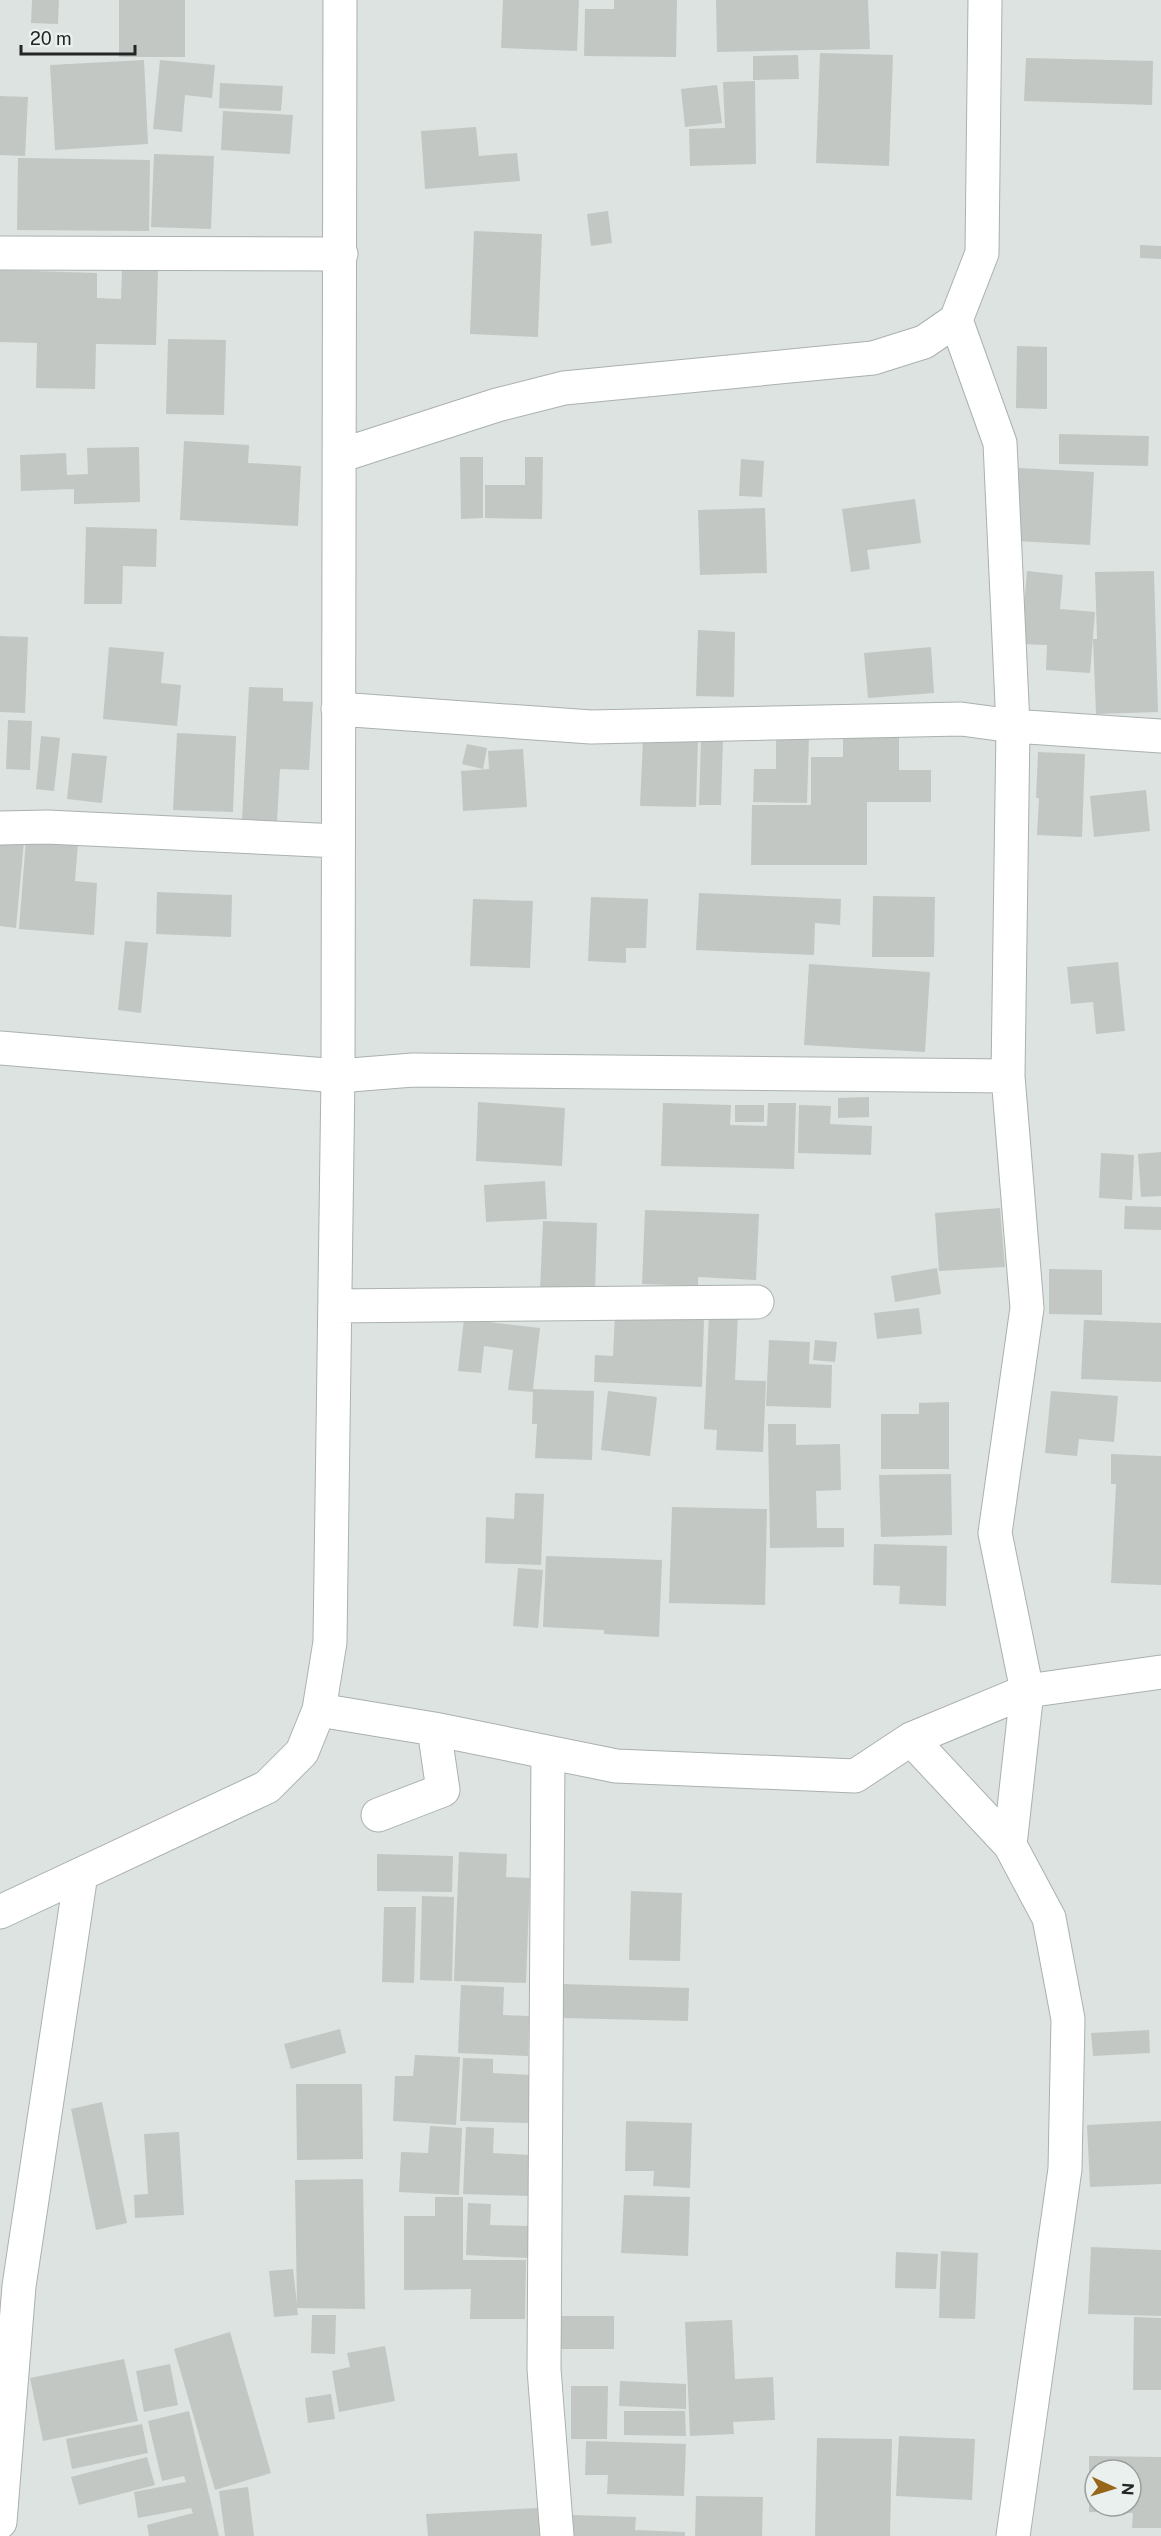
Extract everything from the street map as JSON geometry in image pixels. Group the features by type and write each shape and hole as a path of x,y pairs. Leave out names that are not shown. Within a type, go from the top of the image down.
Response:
{"street":[{"path":"0,1912 267,1787 302,1752 319,1710 330,1642 338,1076 340,0"},
{"path":"339,456 497,405 564,388 873,358 924,342 956,320 982,253 985,0"},
{"path":"0,253 341,254"},
{"path":"956,320 1000,443 1013,726 1008,1076 1027,1308 995,1533 1027,1691 1010,1845"},
{"path":"338,709 591,727 961,719 1013,726 1161,736"},
{"path":"0,828 47,827 338,841"},
{"path":"0,1048 338,1076 413,1070 1008,1076"},
{"path":"335,1306 757,1302"},
{"path":"319,1710 434,1729 616,1766 855,1776 911,1739 1027,1691 1161,1672"},
{"path":"378,1815 443,1790 434,1729"},
{"path":"911,1739 1010,1845 1049,1918 1068,2019 1065,2169 1013,2536"},
{"path":"548,1754 544,2369 557,2536"},
{"path":"0,2522 19,2286 81,1875"}],"building":[{"path":"32,0 59,0 58,24 31,23"},
{"path":"119,0 185,0 185,57 119,57"},
{"path":"503,0 579,0 577,51 501,48"},
{"path":"614,0 677,0 676,57 584,56 585,9 614,9"},
{"path":"716,0 868,0 870,49 717,52"},
{"path":"820,53 893,55 889,166 816,163"},
{"path":"798,55 799,79 753,80 753,56"},
{"path":"1026,58 1153,61 1152,105 1024,101"},
{"path":"144,60 148,144 55,150 50,65"},
{"path":"160,60 215,65 212,98 185,95 182,132 153,129"},
{"path":"755,81 756,164 690,166 689,129 725,128 723,82"},
{"path":"220,83 283,86 281,111 219,108"},
{"path":"717,85 722,123 685,127 681,89"},
{"path":"0,96 28,97 25,156 0,155"},
{"path":"223,111 293,115 290,154 221,150"},
{"path":"476,127 479,156 517,153 520,181 425,189 421,131"},
{"path":"154,154 214,156 211,229 151,227"},
{"path":"18,158 150,160 149,231 17,230"},
{"path":"608,211 612,243 591,246 587,214"},
{"path":"474,231 542,234 538,337 470,334"},
{"path":"1140,245 1161,246 1161,259 1140,258"},
{"path":"122,268 158,269 156,345 96,344 95,389 36,388 37,343 0,342 0,270 97,273 97,298 121,299"},
{"path":"168,339 226,340 224,415 166,414"},
{"path":"1017,346 1047,347 1047,409 1016,408"},
{"path":"1059,434 1149,436 1148,466 1059,464"},
{"path":"184,441 249,445 248,463 301,466 298,526 180,520"},
{"path":"139,447 140,502 74,504 74,489 21,491 20,455 66,453 67,475 88,474 87,448"},
{"path":"460,457 483,457 483,518 461,519"},
{"path":"525,457 543,457 542,519 485,518 485,485 525,485"},
{"path":"741,459 764,461 762,497 739,496"},
{"path":"1019,468 1094,472 1090,545 1015,541"},
{"path":"915,499 921,543 867,550 870,569 851,572 842,509"},
{"path":"765,508 767,573 700,575 698,510"},
{"path":"86,527 157,529 156,567 123,566 122,604 84,604"},
{"path":"1027,571 1063,575 1060,609 1095,612 1090,673 1046,670 1047,645 1021,644"},
{"path":"1154,571 1158,712 1096,714 1093,639 1097,639 1095,572"},
{"path":"698,630 735,632 734,697 696,696"},
{"path":"0,636 28,637 25,713 0,712"},
{"path":"109,647 164,652 161,683 181,685 177,726 103,719"},
{"path":"931,647 934,693 868,698 864,653"},
{"path":"249,687 283,688 283,701 313,702 309,770 280,769 277,821 242,820"},
{"path":"8,720 32,721 30,770 6,769"},
{"path":"177,733 236,736 233,812 173,810"},
{"path":"843,734 899,734 899,770 931,770 931,802 867,802 867,865 751,865 752,805 811,805 811,757 843,757"},
{"path":"41,736 60,738 54,791 36,789"},
{"path":"776,736 809,737 807,803 753,802 754,769 776,769"},
{"path":"643,739 698,740 696,807 640,806"},
{"path":"701,739 723,740 721,805 699,805"},
{"path":"467,744 487,748 483,769 462,764"},
{"path":"523,749 527,807 463,811 461,771 489,769 488,751"},
{"path":"1038,752 1085,754 1082,837 1037,835"},
{"path":"72,753 107,756 102,803 67,799"},
{"path":"1146,790 1150,831 1094,837 1090,796"},
{"path":"0,838 24,841 16,928 0,926"},
{"path":"26,839 78,843 75,881 97,883 94,935 19,929"},
{"path":"157,892 232,895 231,937 156,934"},
{"path":"699,893 841,899 840,925 815,923 814,955 696,950"},
{"path":"873,896 935,897 934,957 872,957"},
{"path":"591,897 648,899 646,948 626,948 626,963 588,961"},
{"path":"473,899 533,901 530,968 470,966"},
{"path":"125,941 148,943 141,1013 118,1010"},
{"path":"1118,962 1125,1031 1096,1034 1093,1002 1071,1004 1067,967"},
{"path":"809,964 930,972 925,1052 804,1045"},
{"path":"869,1097 869,1117 838,1118 838,1098"},
{"path":"478,1102 565,1108 562,1166 476,1161"},
{"path":"663,1103 731,1105 730,1125 767,1126 768,1103 796,1103 794,1169 661,1166"},
{"path":"735,1105 764,1105 764,1122 735,1122"},
{"path":"799,1105 831,1106 830,1124 872,1126 871,1155 798,1153"},
{"path":"1161,1152 1161,1196 1141,1197 1138,1154"},
{"path":"1101,1153 1134,1155 1132,1200 1099,1198"},
{"path":"545,1181 547,1219 486,1222 484,1185"},
{"path":"1125,1206 1161,1207 1161,1230 1124,1229"},
{"path":"1000,1208 1005,1267 939,1271 935,1213"},
{"path":"645,1210 759,1214 756,1280 698,1277 698,1286 642,1284"},
{"path":"543,1221 597,1223 595,1292 540,1291"},
{"path":"937,1268 941,1294 895,1302 891,1276"},
{"path":"1049,1269 1102,1270 1102,1315 1049,1314"},
{"path":"919,1308 922,1334 877,1339 874,1313"},
{"path":"709,1313 738,1314 735,1380 766,1381 763,1452 716,1450 717,1430 704,1429"},
{"path":"615,1314 704,1318 702,1387 594,1382 595,1355 613,1356"},
{"path":"464,1319 540,1328 533,1389 594,1391 592,1460 535,1458 537,1424 532,1424 533,1392 508,1390 513,1350 484,1346 481,1373 458,1371"},
{"path":"1084,1320 1161,1323 1161,1382 1081,1379"},
{"path":"769,1340 810,1342 809,1364 832,1365 831,1408 766,1406"},
{"path":"815,1340 837,1342 835,1362 813,1360"},
{"path":"608,1391 657,1397 650,1456 601,1450"},
{"path":"1051,1391 1118,1396 1114,1442 1079,1439 1077,1456 1045,1453"},
{"path":"949,1402 949,1469 881,1469 881,1414 919,1414 919,1403"},
{"path":"768,1424 796,1424 796,1445 840,1444 841,1490 816,1491 817,1528 844,1528 844,1547 770,1548"},
{"path":"1111,1454 1161,1456 1161,1585 1111,1583 1116,1484 1111,1484"},
{"path":"951,1474 952,1535 881,1537 879,1475"},
{"path":"515,1493 544,1494 541,1565 485,1563 486,1517 514,1519"},
{"path":"672,1507 767,1509 765,1605 669,1603"},
{"path":"874,1544 947,1546 946,1606 899,1604 900,1586 873,1585"},
{"path":"546,1556 662,1560 659,1637 604,1634 604,1630 543,1627"},
{"path":"518,1568 543,1570 538,1628 513,1626"},
{"path":"459,1852 507,1854 506,1877 530,1878 526,1983 454,1981"},
{"path":"377,1854 453,1856 452,1892 377,1891"},
{"path":"631,1891 682,1893 680,1961 629,1960"},
{"path":"422,1896 454,1897 452,1981 420,1980"},
{"path":"384,1907 416,1907 414,1983 382,1982"},
{"path":"563,1984 689,1988 688,2021 563,2018"},
{"path":"461,1985 504,1987 503,2015 529,2016 528,2056 458,2053"},
{"path":"340,2029 346,2053 291,2069 284,2044"},
{"path":"1149,2030 1150,2053 1093,2056 1091,2033"},
{"path":"415,2055 460,2057 456,2125 393,2121 395,2076 413,2076"},
{"path":"463,2058 493,2059 493,2073 531,2075 529,2123 460,2121"},
{"path":"296,2084 362,2084 363,2159 297,2160"},
{"path":"102,2102 127,2223 96,2230 71,2109"},
{"path":"626,2121 692,2123 690,2188 653,2186 654,2171 625,2171"},
{"path":"1161,2121 1161,2184 1090,2187 1087,2125"},
{"path":"430,2126 462,2128 459,2195 399,2192 401,2152 428,2153"},
{"path":"466,2127 494,2128 493,2153 531,2155 529,2196 463,2194"},
{"path":"179,2132 184,2215 135,2218 134,2195 148,2194 144,2134"},
{"path":"363,2179 365,2309 297,2308 298,2315 274,2317 269,2271 293,2269 297,2304 295,2180"},
{"path":"624,2195 690,2197 688,2256 621,2253"},
{"path":"435,2197 463,2197 463,2260 526,2260 525,2319 470,2319 471,2289 404,2290 404,2216 435,2216"},
{"path":"468,2203 491,2204 490,2225 529,2226 528,2258 466,2255"},
{"path":"1091,2247 1161,2250 1161,2316 1088,2314"},
{"path":"941,2251 978,2253 975,2319 939,2318"},
{"path":"896,2252 938,2254 936,2289 895,2288"},
{"path":"312,2315 336,2315 335,2354 311,2353"},
{"path":"561,2316 614,2316 614,2349 561,2349"},
{"path":"1134,2317 1161,2318 1161,2390 1133,2390"},
{"path":"732,2320 735,2379 773,2377 775,2420 733,2422 734,2434 690,2436 685,2322"},
{"path":"230,2332 271,2473 215,2490 174,2349"},
{"path":"385,2346 395,2401 339,2412 332,2371 350,2367 347,2353"},
{"path":"124,2359 138,2421 43,2441 30,2378"},
{"path":"170,2364 178,2405 144,2412 136,2371"},
{"path":"620,2381 686,2384 686,2409 619,2406"},
{"path":"571,2386 608,2386 607,2439 571,2439"},
{"path":"331,2394 335,2419 308,2423 305,2398"},
{"path":"189,2411 219,2536 149,2536 147,2525 193,2513 191,2508 138,2518 134,2492 186,2482 184,2476 162,2481 148,2421"},
{"path":"624,2411 685,2411 686,2436 624,2435"},
{"path":"142,2424 148,2453 72,2469 66,2439"},
{"path":"899,2436 975,2439 972,2500 896,2496"},
{"path":"817,2438 892,2439 890,2536 815,2536"},
{"path":"586,2441 686,2444 684,2496 607,2494 608,2475 585,2475"},
{"path":"1089,2456 1161,2457 1161,2528 1132,2528 1133,2518 1143,2518 1143,2458 1089,2458"},
{"path":"147,2457 155,2485 79,2505 71,2477"},
{"path":"248,2487 254,2536 225,2536 219,2491"},
{"path":"696,2496 763,2497 762,2536 695,2536"},
{"path":"538,2508 540,2536 428,2536 426,2514"},
{"path":"573,2515 636,2517 635,2530 685,2532 685,2536 572,2536"}]}
